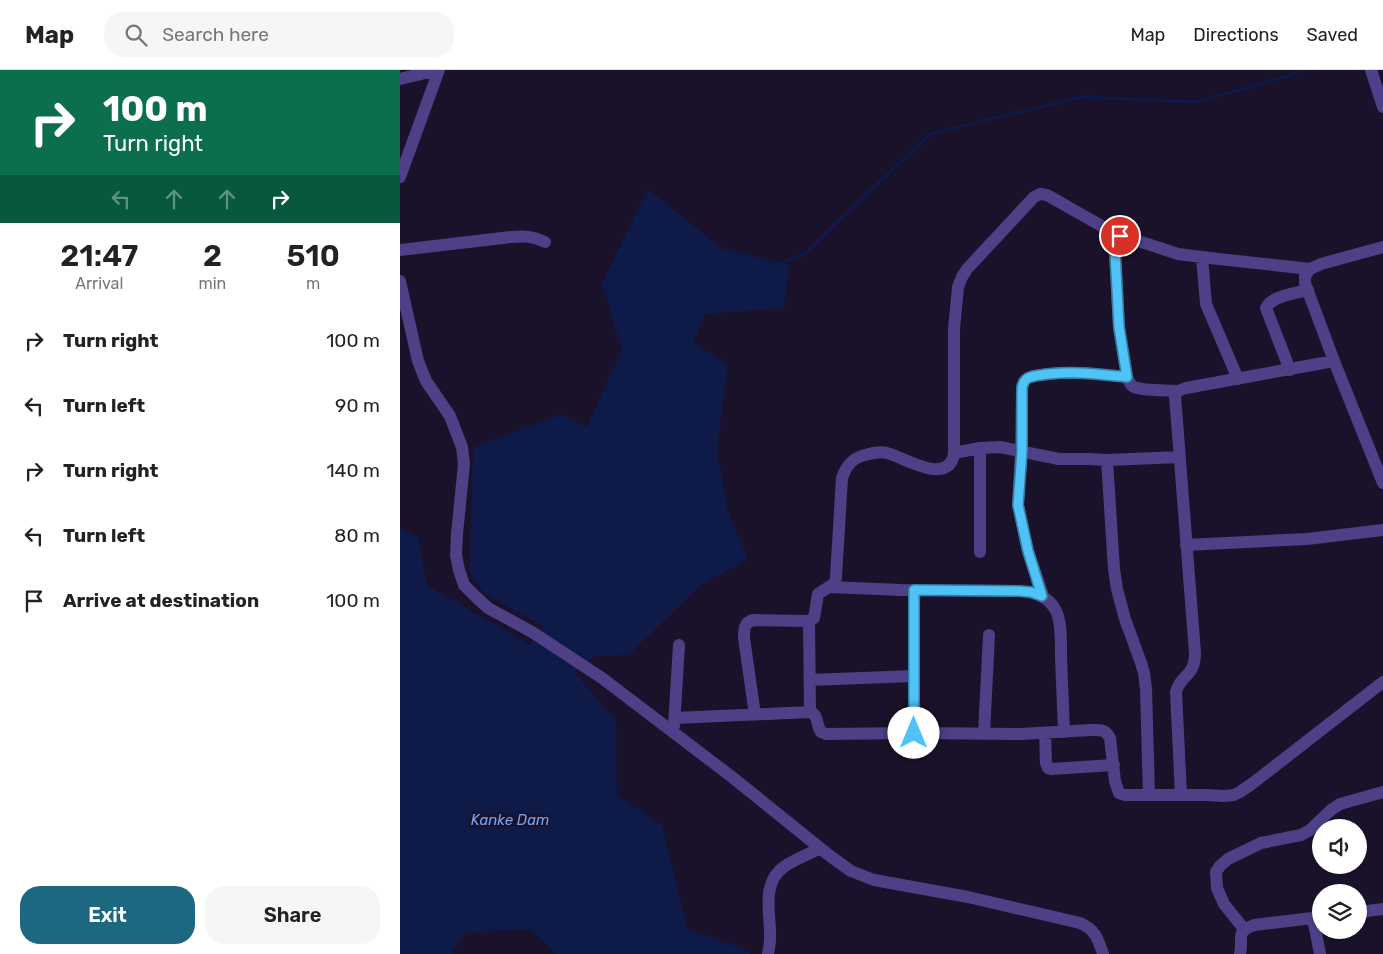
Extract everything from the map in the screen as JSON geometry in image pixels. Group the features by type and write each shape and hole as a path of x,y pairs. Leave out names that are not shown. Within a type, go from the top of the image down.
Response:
{"street":[{"path":"400,79 438,70"},
{"path":"400,177 438,70"},
{"path":"1372,70 1383,107"},
{"path":"755,715 744,628 746,623 754,620 809,621 814,618 818,594 835,583 842,478 850,462 860,456 872,453 886,453 925,468 934,469 944,468 953,458 954,329 958,287 967,269 1034,197 1040,194 1047,195 1114,233 1178,254 1310,269"},
{"path":"1114,233 1119,327 1127,377 1130,384 1134,387 1178,391 1334,361"},
{"path":"400,250 526,236 537,238 544,242"},
{"path":"1383,247 1321,264 1310,269 1305,276 1308,290 1334,361 1383,483"},
{"path":"1202,257 1206,304 1238,379"},
{"path":"400,281 418,361 426,381 450,416 462,447 464,464 456,555 458,570 464,585 476,597 488,608 532,632 602,678 851,871 874,880 968,897 1080,923 1089,927 1097,937 1103,954"},
{"path":"1290,370 1266,308 1268,302 1274,299 1308,290"},
{"path":"1042,596 1028,551 1018,505 1022,451 1022,388 1024,382 1028,378 1037,375 1081,372 1127,377"},
{"path":"1178,391 1176,396 1195,663 1188,675 1180,682 1176,692 1181,795"},
{"path":"954,453 980,448 1000,447 1059,459 1107,460 1180,457"},
{"path":"980,448 980,552"},
{"path":"1107,460 1114,570 1117,589 1125,619 1144,673 1149,795"},
{"path":"1186,545 1307,539 1383,530"},
{"path":"830,587 1019,591 1031,592 1042,596 1057,611 1059,621 1064,732"},
{"path":"914,590 914,733"},
{"path":"809,621 810,712"},
{"path":"984,734 989,635"},
{"path":"674,733 679,645"},
{"path":"810,680 914,676"},
{"path":"675,718 810,712 817,717 818,728 826,734 984,734 1101,730 1107,732 1110,738 1117,787 1120,793 1125,795 1224,796 1240,792 1261,777 1383,682"},
{"path":"1045,733 1046,763 1048,768 1114,766"},
{"path":"1244,929 1224,904 1216,888 1216,872 1220,866 1228,859 1261,843 1301,835 1310,830 1340,804 1383,792"},
{"path":"768,954 770,940 769,888 776,875 784,867 820,848"},
{"path":"1367,911 1383,909"},
{"path":"1241,953 1241,934 1244,929 1254,925 1312,918"},
{"path":"1319,939 1320,954"}],"water":[{"name":"Kanke Dam","path":"648,189 721,248 789,265 784,308 705,314 693,342 728,364 717,451 728,512 748,559 699,586 629,655 596,656 574,672 616,721 617,795 662,825 687,928 751,952 750,954 556,954 530,929 464,933 451,954 400,954 400,528 418,537 427,585 530,645 543,626 484,593 470,573 473,447 561,415 587,427 622,350 602,283"}],"waterway":[{"path":"778,265 806,253 930,134 1082,97 1196,102 1292,75 1300,70"}],"route":[{"path":"914,733 914,590 1019,591 1031,592 1042,596 1028,551 1018,505 1022,451 1022,388 1028,378 1037,375 1065,372 1127,377 1119,327 1114,233 1120,236"}]}
